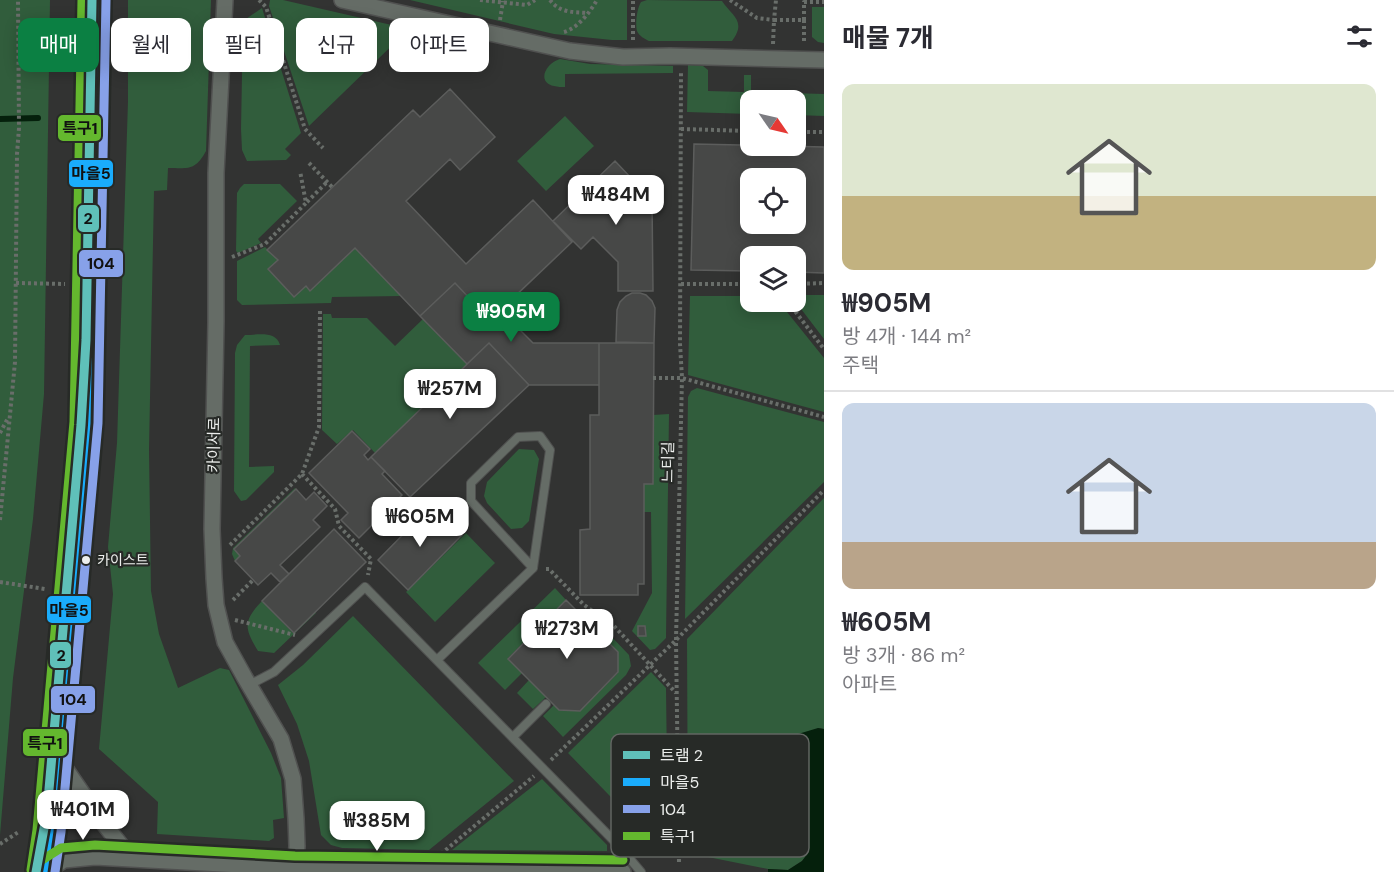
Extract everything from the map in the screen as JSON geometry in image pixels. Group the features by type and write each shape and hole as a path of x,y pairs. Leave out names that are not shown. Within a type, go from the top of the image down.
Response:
{"main road":[{"path":"44,872 86,423 94,0"}],"street":[{"name":"카이서로","path":"225,0 216,173 213,578 216,605 225,642 281,739 292,779 297,819 295,870"},
{"path":"342,0 570,51 623,57 824,60"},
{"path":"56,755 100,819 132,859"},
{"path":"44,872 64,860 95,856 295,870 623,872"}],"lane":[{"path":"437,660 533,568 550,450 540,436 518,437 471,483 471,501 533,568"},
{"path":"249,685 274,672 365,587 611,838"},
{"path":"513,737 546,704"},
{"path":"629,857 641,872"}],"path":[{"path":"0,520 15,362 19,128 18,0"},
{"path":"259,0 266,7 305,129 323,148"},
{"path":"480,0 527,5 535,0"},
{"path":"550,0 562,11 588,13"},
{"path":"559,33 569,30 588,13 598,0"},
{"path":"633,0 633,44"},
{"path":"730,0 757,18 804,20"},
{"path":"774,20 776,0"},
{"path":"499,25 503,1"},
{"path":"804,59 804,3 824,2"},
{"name":"느티길","path":"677,734 676,640 682,378 680,344 681,63"},
{"path":"681,129 740,130"},
{"path":"806,132 824,132"},
{"path":"309,163 332,187"},
{"path":"300,171 306,203"},
{"path":"232,257 265,244 327,182"},
{"path":"806,284 824,283"},
{"path":"16,284 65,284"},
{"path":"681,284 740,284"},
{"path":"227,548 302,474 319,427 320,309"},
{"path":"796,312 824,348"},
{"path":"653,378 682,378 824,417"},
{"path":"0,433 10,414"},
{"path":"302,474 335,509 339,526 371,559 365,587"},
{"path":"550,760 676,640 824,490"},
{"path":"533,568 549,569 584,605 614,626 676,694"},
{"path":"230,603 253,580"},
{"path":"0,582 45,589"},
{"path":"235,620 294,634 304,644"},
{"path":"440,856 537,773"},
{"path":"0,844 20,831"},
{"name":"느티길","path":"679,857 679,862"}],"shaded area":[{"path":"0,0 50,0 50,18 18,18 18,72 49,72 44,394 33,519 13,678 0,835"},
{"path":"128,0 211,0 210,18 203,18 203,72 209,72 206,151 191,167 168,168 167,190 154,191 149,450 151,591 159,634 178,688 220,668 229,670 271,753 281,778 284,818 273,820 274,838 269,841 157,834 158,802 99,749 113,594 108,547 117,443 128,72 191,72 191,18 128,18"},
{"path":"270,0 283,0 361,18 296,18 296,72 365,72 309,126 284,51 284,18 273,18 269,6"},
{"path":"410,0 627,0 627,40 554,34"},
{"path":"647,0 722,1 736,19 738,28 736,34 732,41 649,41 639,34 636,24 641,2"},
{"path":"812,7 824,7 824,43 812,37"},
{"path":"262,8 265,18 247,18"},
{"path":"377,22 389,24 389,48 377,60"},
{"path":"560,59 590,64 673,66 673,73 565,74 565,87 558,87 549,84 544,77 547,68"},
{"path":"688,65 703,66 708,70 708,91 740,92 740,114 687,112"},
{"path":"242,72 282,72 301,133 285,149 291,155 286,160 247,161 242,150"},
{"path":"744,75 751,75 751,90 744,90"},
{"path":"806,94 824,94 824,116 806,115"},
{"path":"565,116 594,146 546,191 517,161"},
{"path":"244,184 280,184 297,201 258,239 261,243 238,253 236,251 237,193"},
{"path":"265,247 310,290 355,248 402,296 332,297 331,303 242,305 237,300 237,261"},
{"path":"806,295 824,295 824,339 803,312 806,312"},
{"path":"690,296 740,296 740,312 787,312 824,358 824,412 688,375"},
{"path":"323,314 331,314 332,318 367,318 395,346 423,319 467,364 375,453 353,430 337,444 322,430"},
{"path":"245,335 270,335 278,340 280,345 250,346 249,467 274,466 274,472 246,500 241,501 234,491 235,353 237,345"},
{"path":"697,388 824,422 824,482 685,619 688,397 691,391"},
{"path":"669,414 666,638 655,649 650,650 632,631 652,593 651,512 644,512 644,484 653,415"},
{"path":"519,449 534,450 539,459 529,521 522,528 511,529 487,503 484,496 487,482"},
{"path":"295,488 234,549 240,556 235,561 232,554 233,548"},
{"path":"824,498 824,729 818,728 809,744 809,734 687,734 687,639"},
{"path":"466,533 495,563 435,622 406,592"},
{"path":"555,588 566,600 508,658 522,673 505,690 478,663"},
{"path":"262,601 293,633 316,613 274,653 258,651 250,636 248,625 251,614"},
{"path":"353,616 514,781 429,850 342,848 331,845 321,835 309,761 297,724 278,685 303,665"},
{"path":"587,621 609,634 629,655 631,666 626,675 563,737 543,716 554,705 580,711 618,673 618,652"},
{"path":"651,672 666,688 667,734 611,734 611,797 568,753"},
{"path":"529,680 546,697 533,709 517,693"},
{"path":"818,728 824,729 824,872 768,872 768,869 788,870 805,857 809,857 809,734 798,734"},
{"path":"542,779 607,845 607,851 452,850"},
{"path":"708,857 805,857 788,870 768,869"}],"building":[{"path":"450,89 495,137 460,170 450,159 406,201 466,264 533,200 572,242 490,320 455,283 420,316 355,248 310,291 306,286 294,297 268,269 278,260 267,250 413,110 420,117"},
{"path":"694,144 740,145 740,156 806,156 806,147 824,147 824,273 806,272 806,246 740,246 740,271 691,270"},
{"path":"615,161 652,200 653,291 618,291 618,262 593,237 581,249 553,221"},
{"path":"455,283 490,320 500,310 533,343 599,343 599,385 529,385 489,343 467,364 420,316"},
{"path":"632,293 646,295 652,301 655,308 654,343 616,342 617,310 620,302"},
{"path":"489,343 529,385 410,497 371,457"},
{"path":"599,343 654,343 653,484 644,484 644,584 638,584 638,595 580,595 580,530 590,529 590,415 599,415"},
{"path":"352,431 370,449 364,455 368,460 371,457 385,471 382,474 402,495 359,538 341,520 348,513 309,473"},
{"path":"296,489 306,500 314,492 327,506 313,520 320,527 280,565 289,574 280,582 271,573 258,585 235,561 240,556 234,549"},
{"path":"432,505 462,535 408,590 378,560"},
{"path":"334,529 366,562 294,633 262,601"},
{"path":"566,600 618,652 618,672 580,711 559,710 508,659"},
{"path":"638,626 645,626 646,636 638,636"}],"waterway":[{"path":"0,119 38,118"}],"tram line":[{"name":"2","path":"36,872 47,812 81,425 86,340 92,0"}],"transit line":[{"name":"특구1","path":"31,870 37,830 74,422 82,0"},
{"name":"마을5","path":"43,872 49,831 86,423 94,0"},
{"name":"104","path":"55,872 61,832 98,423 106,0"},
{"name":"특구1","path":"39,862 61,848 95,845 295,856 623,860"}],"place":[{"name":"카이스트","path":"86,560"}]}
